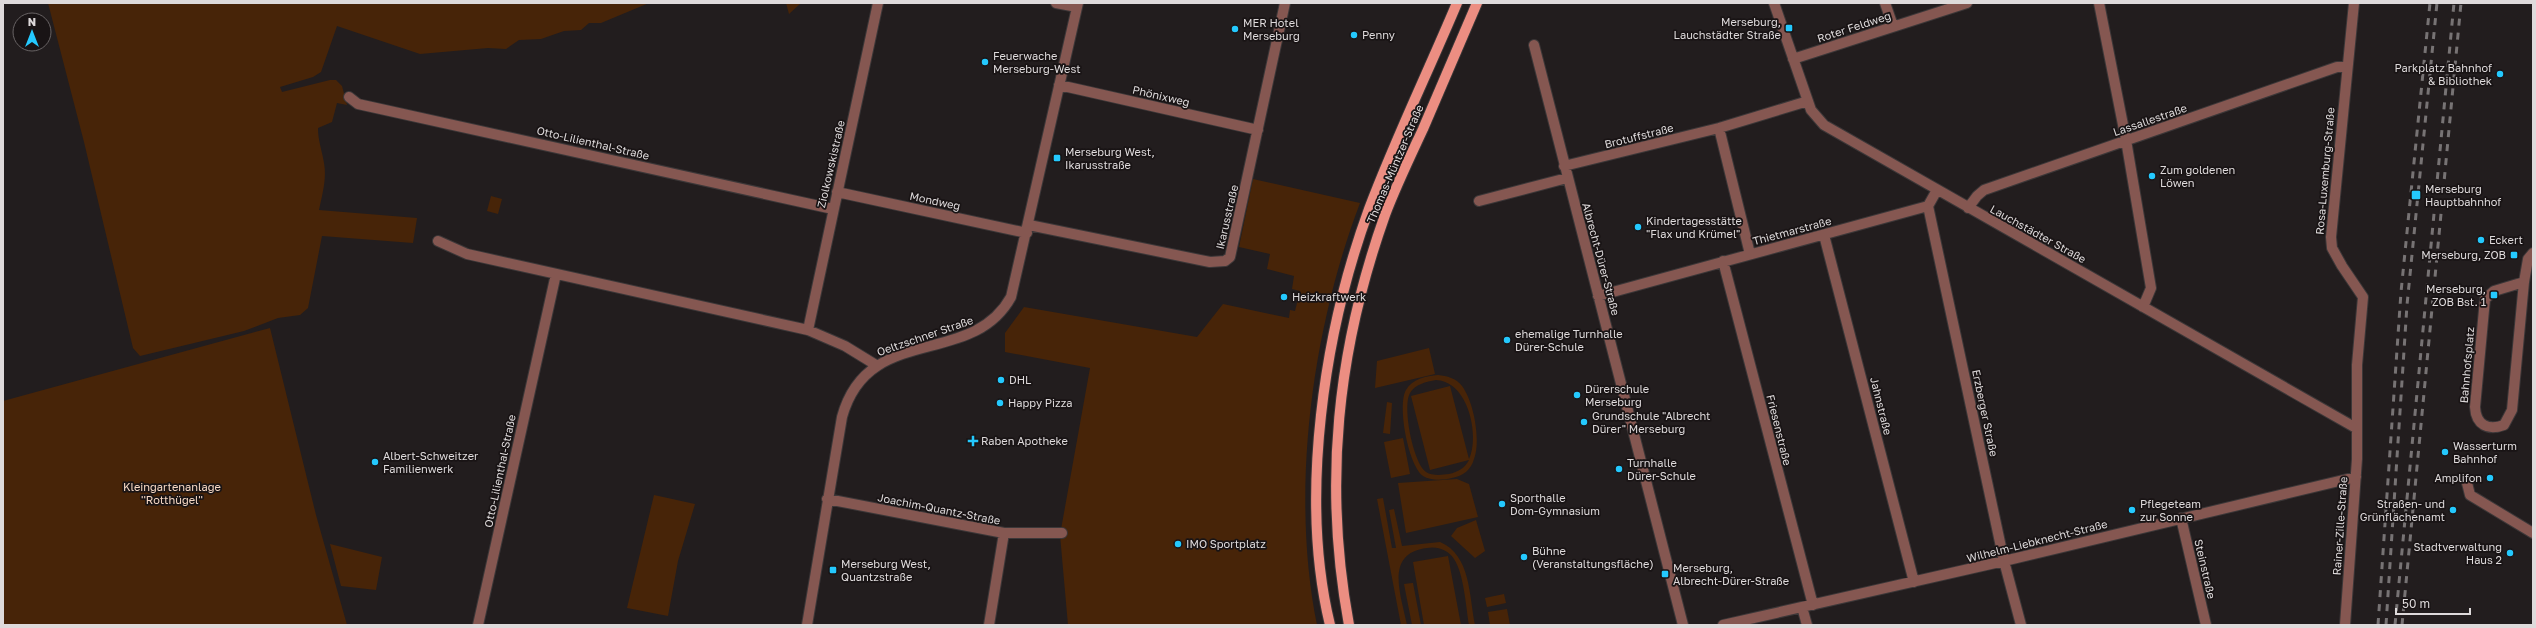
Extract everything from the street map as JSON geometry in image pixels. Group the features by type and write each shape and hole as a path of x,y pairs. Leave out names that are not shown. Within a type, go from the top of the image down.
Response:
{"main road":[{"name":"Thomas-Müntzer-Straße","path":"1330,625 1320,549 1318,492 1322,401 1334,339 1349,271 1369,209 1457,3"},
{"name":"Thomas-Müntzer-Straße","path":"1349,625 1340,579 1335,493 1339,404 1350,338 1385,214 1477,3"}],"street":[{"name":"Ziolkowskistraße","path":"808,330 878,3"},
{"path":"1056,3 1077,5"},
{"name":"Ikarusstraße","path":"1028,229 1197,259 1225,261 1230,257 1233,249 1285,3"},
{"name":"Lauchstädter Straße","path":"1774,3 1808,101 1815,116 1824,125 2356,428"},
{"path":"1885,3 1893,26"},
{"name":"Roter Feldweg","path":"1793,59 1967,3"},
{"path":"2099,3 2126,140 2150,288 2142,307"},
{"name":"Rosa-Luxemburg-Straße","path":"2354,3 2331,237 2332,248 2363,297 2357,365 2356,428"},
{"name":"Oeltzschner Straße","path":"807,625 827,499 844,407 860,380 876,365 901,354 966,336 992,322 1003,311 1014,290 1077,5"},
{"name":"Albrecht-Dürer-Straße","path":"1534,45 1683,625"},
{"name":"Lassallestraße","path":"1968,208 1977,196 1984,190 2337,67 2347,67"},
{"name":"Phönixweg","path":"1059,85 1258,130"},
{"name":"Otto-Lilienthal-Straße","path":"349,97 358,104 833,209"},
{"name":"Brotuffstraße","path":"1564,166 1719,128 1808,101"},
{"path":"1719,128 1750,254"},
{"path":"1479,201 1567,178"},
{"path":"1928,206 1938,190"},
{"name":"Mondweg","path":"837,192 1028,229"},
{"name":"Thietmarstraße","path":"1598,296 1928,206"},
{"name":"Erzberger Straße","path":"1928,206 2004,562 2021,625"},
{"name":"Jahnstraße","path":"1824,235 1914,582"},
{"path":"438,241 467,254 808,330 845,346 876,365"},
{"name":"Bahnhofsplatz","path":"2524,282 2494,291 2485,299 2475,407 2476,418 2484,426 2495,428 2504,425 2512,410 2524,282 2528,259 2533,253"},
{"name":"Friesenstraße","path":"1723,261 1813,605"},
{"name":"Otto-Lilienthal-Straße","path":"478,625 556,274"},
{"name":"Rainer-Zille-Straße","path":"2345,625 2356,477 2356,428"},
{"name":"Wilhelm-Liebknecht-Straße","path":"1723,625 2004,562 2181,518 2356,477"},
{"path":"2467,483 2470,495 2533,533"},
{"name":"Joachim-Quantz-Straße","path":"827,499 1004,533 990,625"},
{"name":"Steinstraße","path":"2181,518 2206,625"},
{"path":"1004,533 1062,533"},
{"path":"1802,607 1806,625"}],"green space":[{"path":"48,3 649,3 601,23 589,23 581,30 564,31 541,39 519,40 506,49 488,48 420,54 337,26 321,72 313,77 280,87 282,92 330,80 336,80 342,86 347,105 337,103 332,122 318,128 319,141 325,169 324,187 319,210 417,218 413,243 322,236 308,308 300,315 278,318 244,331 140,356 133,348 84,142 52,18 52,12 50,12"},
{"path":"786,3 801,3 789,14"},
{"path":"1253,179 1360,203 1343,252 1329,303 1318,357 1310,411 1306,466 1306,521 1309,574 1317,625 1068,625 1060,535 1090,368 1005,352 1005,333 1024,307 1197,337 1223,304 1289,318 1290,310 1295,311 1300,291 1292,289 1294,276 1267,269 1270,254 1239,247"},
{"path":"491,196 502,199 498,214 487,211"},
{"name":"Kleingartenanlage ''Rotthügel''","path":"270,328 316,515 347,625 3,625 3,401"},
{"path":"1429,348 1435,374 1375,388 1377,361"},
{"path":"1438,375 1451,378 1462,386 1473,411 1477,442 1474,459 1466,472 1460,476 1437,480 1423,476 1413,460 1403,421 1403,408 1406,390 1412,383 1424,377","holes":["1436,380 1447,383 1456,389 1469,411 1472,424 1472,449 1469,459 1450,386 1411,396 1430,470 1469,460 1461,469 1455,472 1434,475 1426,472 1421,467 1417,458 1410,434 1407,410 1408,400 1412,390 1421,384"]},
{"path":"1387,402 1392,403 1390,434 1383,433"},
{"path":"1403,438 1410,474 1391,478 1384,442"},
{"path":"1457,479 1469,484 1478,517 1406,533 1398,483"},
{"path":"654,495 695,504 678,561 668,616 627,608"},
{"path":"1383,498 1392,548 1396,548 1389,510 1394,509 1402,546 1440,542 1450,548 1458,556 1467,578 1475,625 1469,625 1466,600 1460,573 1454,559 1446,551 1439,548 1427,548 1414,552 1405,558 1400,567 1399,589 1407,625 1401,625 1377,499"},
{"path":"1476,520 1485,551 1475,558 1451,536 1457,528"},
{"path":"330,544 382,557 376,590 341,586"},
{"path":"1448,556 1461,625 1424,625 1413,562"},
{"path":"1413,583 1421,625 1412,625 1404,584"},
{"path":"1504,594 1506,603 1487,607 1485,598"},
{"path":"1507,609 1510,625 1490,625 1488,612"}],"railway":[{"path":"2378,625 2401,292 2430,3"},
{"path":"2386,625 2407,305 2437,3"},
{"path":"2395,625 2454,3"},
{"path":"2402,625 2461,3"}],"place":[{"name":"Merseburg, Lauchstädter Straße","path":"1789,28"},
{"name":"MER Hotel Merseburg","path":"1235,29"},
{"name":"Penny","path":"1354,35"},
{"name":"Feuerwache Merseburg-West","path":"985,62"},
{"name":"Parkplatz Bahnhof & Bibliothek","path":"2500,74"},
{"name":"Merseburg West, Ikarusstraße","path":"1057,158"},
{"name":"Zum goldenen Löwen","path":"2152,176"},
{"name":"Merseburg Hauptbahnhof","path":"2416,195"},
{"name":"Kindertagesstätte \"Flax und Krümel\"","path":"1638,227"},
{"name":"Eckert","path":"2481,240"},
{"name":"Merseburg, ZOB","path":"2514,255"},
{"name":"Merseburg, ZOB Bst. 1","path":"2494,295"},
{"name":"Heizkraftwerk","path":"1284,297"},
{"name":"ehemalige Turnhalle Dürer-Schule","path":"1507,340"},
{"name":"DHL","path":"1001,380"},
{"name":"Dürerschule Merseburg","path":"1577,395"},
{"name":"Happy Pizza","path":"1000,403"},
{"name":"Grundschule \"Albrecht Dürer\" Merseburg","path":"1584,422"},
{"name":"Raben Apotheke","path":"973,441"},
{"name":"Wasserturm Bahnhof","path":"2445,452"},
{"name":"Albert-Schweitzer Familienwerk","path":"375,462"},
{"name":"Turnhalle Dürer-Schule","path":"1619,469"},
{"name":"Amplifon","path":"2490,478"},
{"name":"Sporthalle Dom-Gymnasium","path":"1502,504"},
{"name":"Pflegeteam zur Sonne","path":"2132,510"},
{"name":"Straßen- und Grünflächenamt","path":"2453,510"},
{"name":"IMO Sportplatz","path":"1178,544"},
{"name":"Stadtverwaltung Haus 2","path":"2510,553"},
{"name":"Bühne (Veranstaltungsfläche)","path":"1524,557"},
{"name":"Merseburg West, Quantzstraße","path":"833,570"},
{"name":"Merseburg, Albrecht-Dürer-Straße","path":"1665,574"}]}
